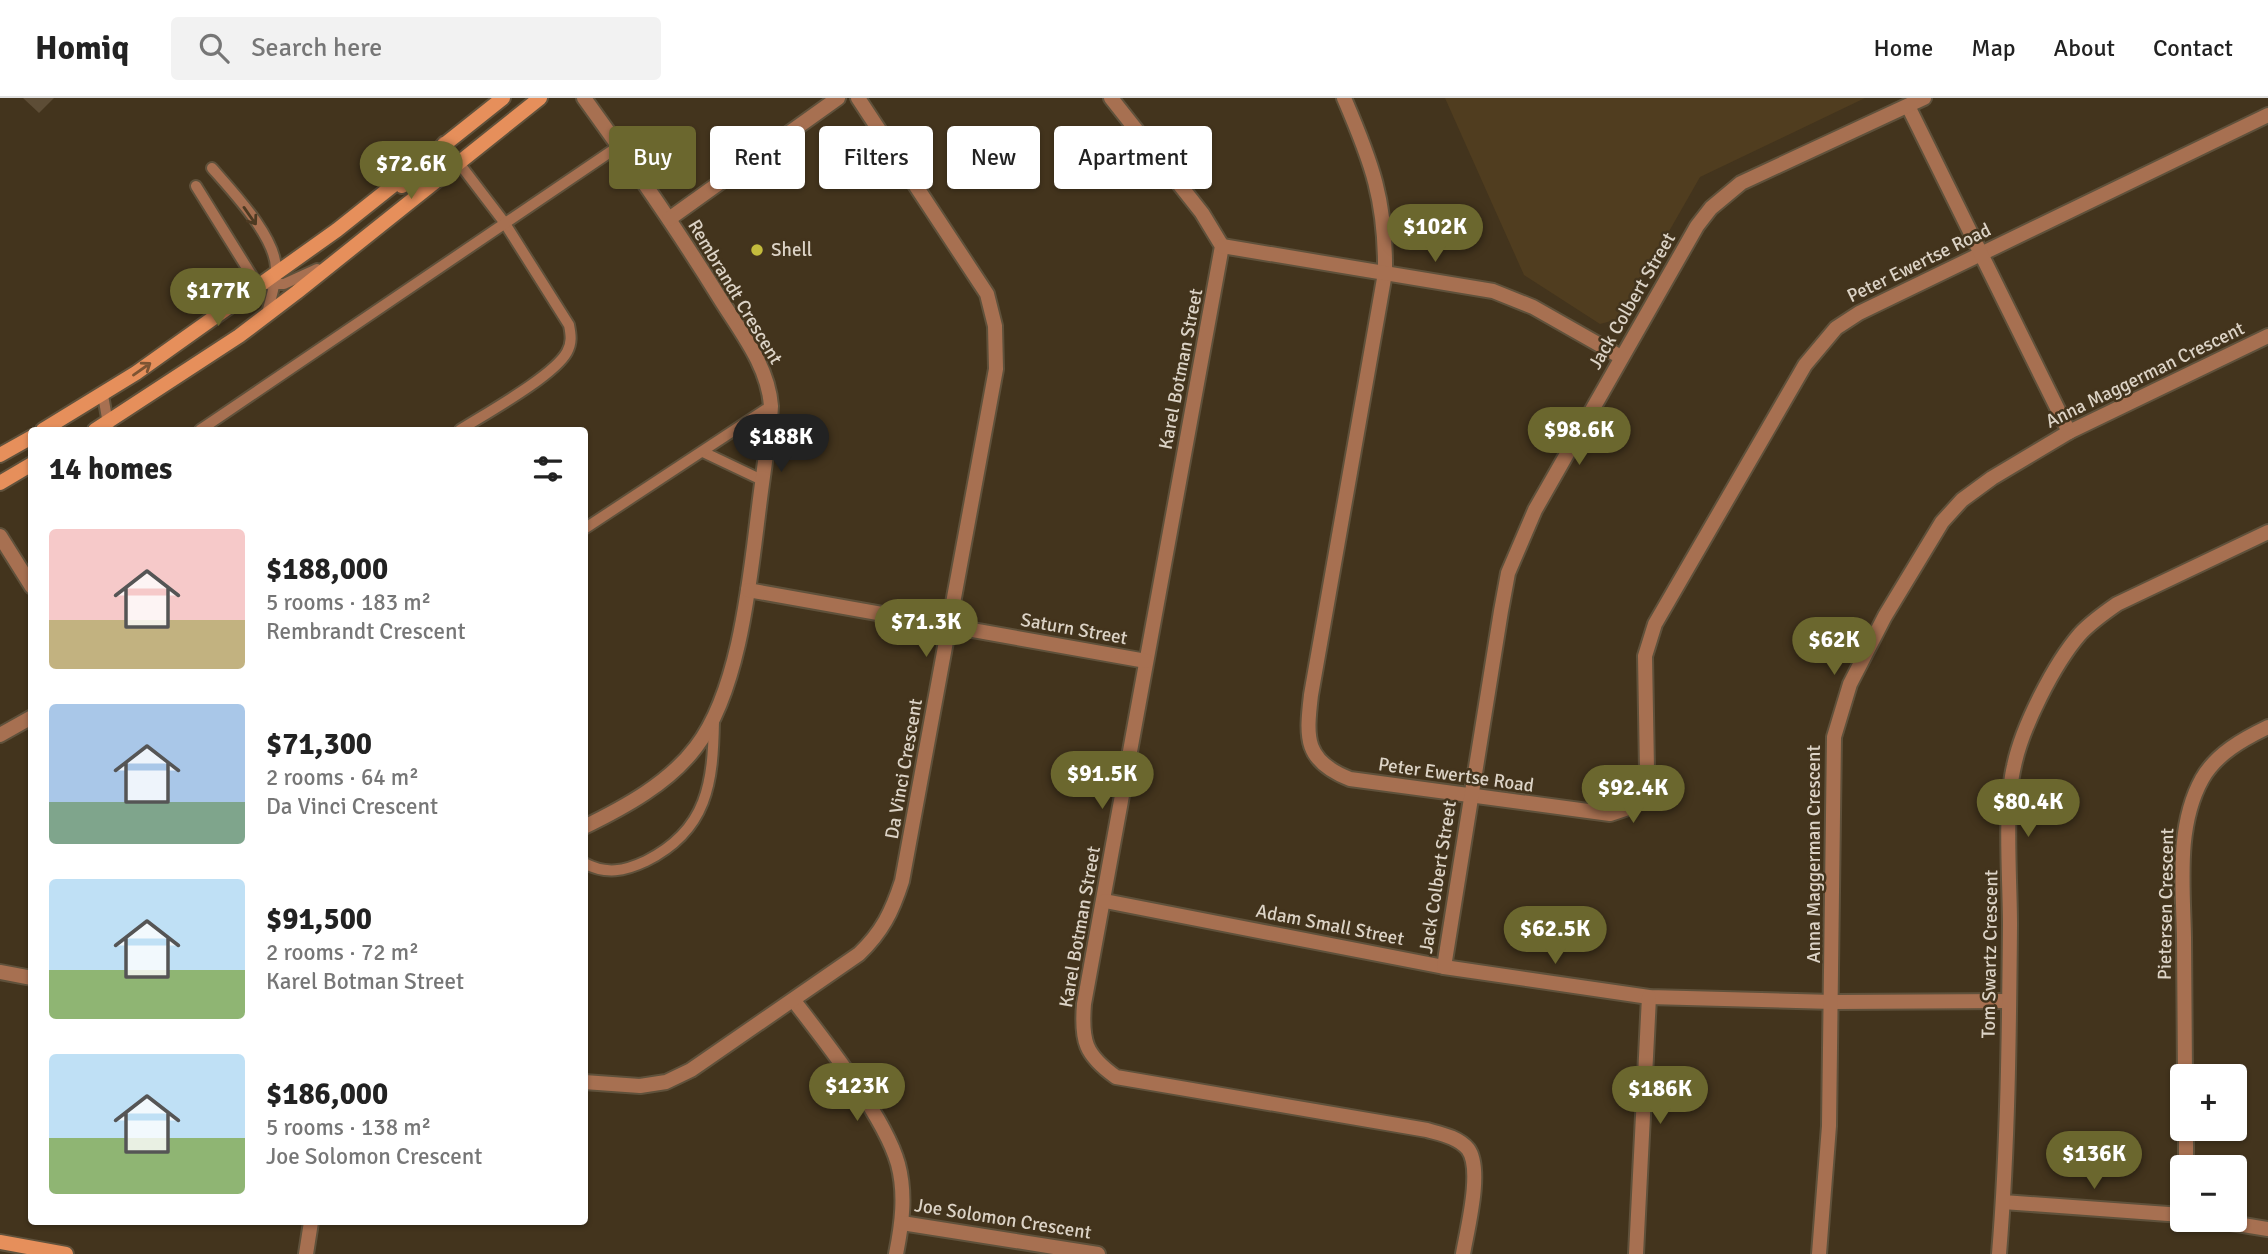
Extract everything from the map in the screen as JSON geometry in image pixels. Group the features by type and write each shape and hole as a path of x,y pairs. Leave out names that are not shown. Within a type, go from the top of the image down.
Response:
{"street":[{"path":"48,427 103,395 276,270 337,230 443,142 503,98"},
{"path":"107,427 267,314 540,98"},
{"name":"Rembrandt Crescent","path":"584,98 609,132"},
{"path":"669,219 838,98"},
{"name":"Da Vinci Crescent","path":"588,1082 640,1086 666,1082 691,1070 859,954 880,933 893,909 902,881 996,369 995,326 987,294 858,98"},
{"path":"1111,98 1202,213 1222,246 1510,297 1621,357"},
{"name":"Peter Ewertse Road","path":"1344,98 1368,154 1380,198 1386,228 1385,273 1311,695 1309,741 1319,762 1331,772 1350,779 1610,814 1625,809 1634,801 1642,790 1647,770 1645,656 1649,640 1671,593 1786,394 1822,342 1836,328 1859,313 2268,115"},
{"name":"Jack Colbert Street","path":"1444,967 1508,573 1535,510 1698,226 1726,194 1741,183 1924,98"},
{"path":"1908,106 2069,432"},
{"path":"375,198 430,170 451,167"},
{"name":"Rembrandt Crescent","path":"588,825 613,813 677,769 714,720 726,685 748,590 771,406 770,390 757,358 648,189"},
{"name":"Karel Botman Street","path":"1222,246 1105,901 1084,1004 1082,1033 1098,1064 1116,1077 1138,1083 1427,1130 1450,1137 1469,1151 1473,1162 1472,1196 1463,1254"},
{"name":"Anna Maggerman Crescent","path":"1819,1254 1829,1126 1833,1002 1834,737 1850,684 1885,616 1942,522 1962,500 1992,478 2069,432 2268,336"},
{"path":"0,455 27,442"},
{"path":"0,483 28,466"},
{"name":"Tom Swartz Crescent","path":"1999,1254 2009,1001 2013,769 2025,733 2062,659 2079,635 2117,604 2268,532"},
{"path":"0,536 28,581"},
{"name":"Saturn Street","path":"748,590 949,628 1146,661"},
{"path":"0,735 28,719"},
{"name":"Pietersen Crescent","path":"2185,1064 2183,900 2187,812 2202,778 2217,759 2243,739 2268,727"},
{"name":"Adam Small Street","path":"1105,901 1444,967 1649,997 1833,1002 2009,1001"},
{"path":"0,972 28,977"},
{"path":"1636,1254 1649,997"},
{"path":"794,1001 842,1065 893,1149 903,1197 902,1223 896,1254"},
{"path":"2003,1202 2170,1214"},
{"name":"Joe Solomon Crescent","path":"902,1223 1098,1254"},
{"path":"306,1254 311,1225"},
{"path":"2247,1226 2268,1229"},
{"path":"0,1242 65,1254"}],"lane":[{"path":"443,142 451,167 504,222 569,325 571,340 566,354 552,369 465,427"},
{"path":"204,427 609,153"},
{"path":"212,168 254,220 274,256 276,270 267,314"},
{"path":"196,186 257,284 273,286 301,278 354,247"},
{"path":"103,395 104,427"},
{"path":"588,526 771,406"},
{"path":"703,452 762,480"},
{"path":"588,864 610,872 635,866 664,852 684,835 705,801 714,754 714,720"}],"shaded area":[{"path":"1445,98 1865,98 1700,177 1619,319 1600,324 1524,275"}],"building":[{"path":"23,98 54,98 39,113"}],"place":[{"name":"Shell","path":"757,250"}]}
